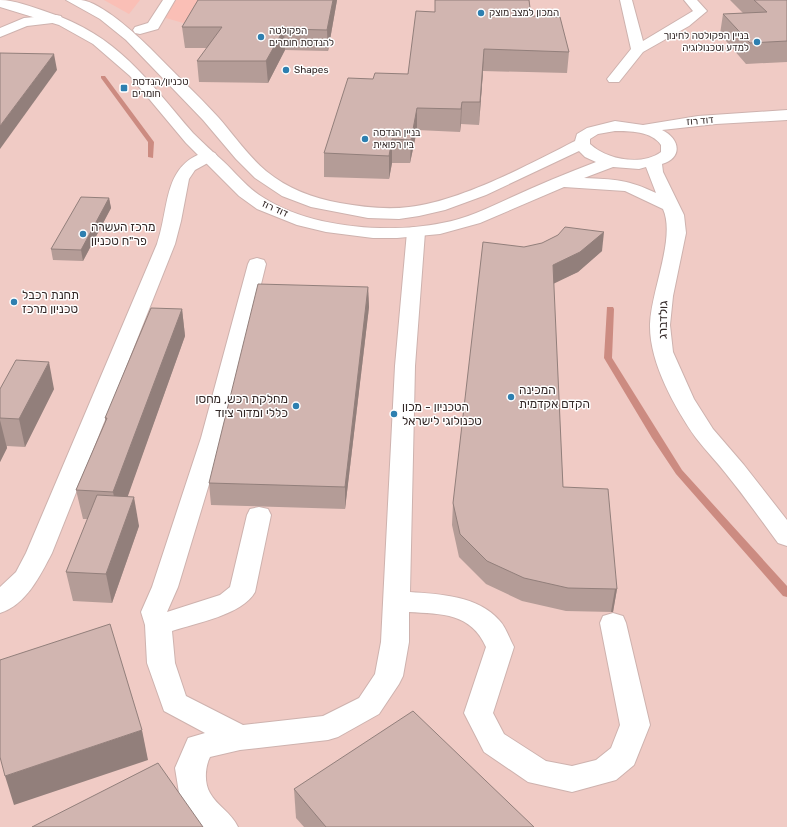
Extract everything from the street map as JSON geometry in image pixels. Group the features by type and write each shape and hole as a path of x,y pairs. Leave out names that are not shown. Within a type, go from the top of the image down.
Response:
{"street":[{"name":"דוד רוז","path":"72,0 91,8 118,25 213,122 261,175 284,192 313,204 382,213 417,211 445,204 489,187 581,144"},
{"path":"140,30 153,26 169,0"},
{"path":"626,0 638,49"},
{"path":"614,78 638,49 684,23 701,11 690,0"},
{"name":"דוד רוז","path":"5,4 56,19 88,35 120,59 189,136 250,195 262,205 281,214 312,223 347,229 380,232 416,232 441,229 481,216 611,162"},
{"path":"0,32 10,19 5,4"},
{"path":"0,32 24,22 56,19"},
{"name":"דוד רוז","path":"645,129 664,124 787,115"},
{"name":"דוד רוז","path":"666,140 711,126 755,117"},
{"path":"627,126 645,129 666,140 669,146 669,152 663,158 654,162 637,164 611,162 592,156 581,144 581,139 586,134 603,127 627,126"},
{"path":"0,603 26,578 39,553 159,260 170,230 180,178 191,164 209,156"},
{"path":"611,162 669,205"},
{"name":"גולדברג","path":"654,162 655,172 669,205 675,215 677,233 663,296 660,325 663,352 683,399 705,434 787,537"},
{"path":"558,183 616,184 641,191 669,205"},
{"path":"222,827 195,799 190,768 199,747 240,738 328,728 369,706 389,676 395,642 405,366 416,232"},
{"path":"240,738 174,703 161,663 158,625 154,612 165,586 212,438 257,264"},
{"name":"גולדברג","path":"746,484 787,514"},
{"path":"158,625 229,602 242,592 259,515"},
{"path":"396,601 447,605 469,611 490,627 500,647 478,713 490,737 494,743 539,772 572,779 605,771 623,756 635,725 614,623"}],"shaded area":[{"name":"הטכניון - מכון טכנולוגי לישראל","path":"0,0 787,0 787,827 0,827"},
{"path":"104,0 140,0 129,14"},
{"path":"169,0 211,0 197,27 159,16"}],"building":[{"path":"198,0 333,0 327,30 284,29 266,61 197,61 222,27 182,27"},
{"path":"435,0 529,0 531,16 560,17 569,52 484,49 480,102 462,102 461,109 417,108 411,140 392,139 389,156 324,153 348,78 373,79 375,73 408,74 416,11 435,12"},
{"path":"754,0 787,0 787,41 750,43 723,14 767,12"},
{"path":"0,53 54,54 0,126"},
{"path":"81,197 109,198 81,250 51,249"},
{"name":"המכינה הקדם אקדמית","path":"565,227 604,232 580,252 553,265 563,487 608,489 617,589 568,588 524,578 487,561 460,534 453,503 483,242 524,247 542,243 558,235"},
{"name":"מחלקת רכש, מחסן כללי ומדור ציוד","path":"258,284 368,287 345,487 209,483"},
{"path":"151,308 182,309 113,492 76,490 107,418 105,418"},
{"path":"16,360 49,362 19,419 0,418 0,389"},
{"path":"97,495 134,497 106,574 66,572"},
{"path":"110,624 142,730 5,776 0,757 0,660"},
{"path":"413,711 534,827 326,827 294,789"},
{"path":"158,763 203,827 32,827"}],"waterway":[{"path":"103,77 151,142 151,157"},
{"path":"610,309 608,358 657,438 679,472 787,593"}],"place":[{"name":"המכון למצב מוצק","path":"481,13"},
{"name":"הפקולטה להנדסת חומרים","path":"261,37"},
{"name":"בניין הפקולטה לחינוך למדע וטכנולוגיה","path":"757,42"},
{"name":"Shapes","path":"286,70"},
{"name":"טכניון/הנדסת חומרים","path":"124,88"},
{"name":"בניין הנדסה ביו רפואית","path":"365,139"},
{"name":"מרכז העשרה פר\"ח טכניון","path":"83,234"},
{"name":"תחנת רכבל טכניון מרכז","path":"14,302"},
{"name":"המכינה הקדם אקדמית","path":"511,397"},
{"name":"מחלקת רכש, מחסן כללי ומדור ציוד","path":"296,406"},
{"name":"הטכניון - מכון טכנולוגי לישראל","path":"394,414"}]}
